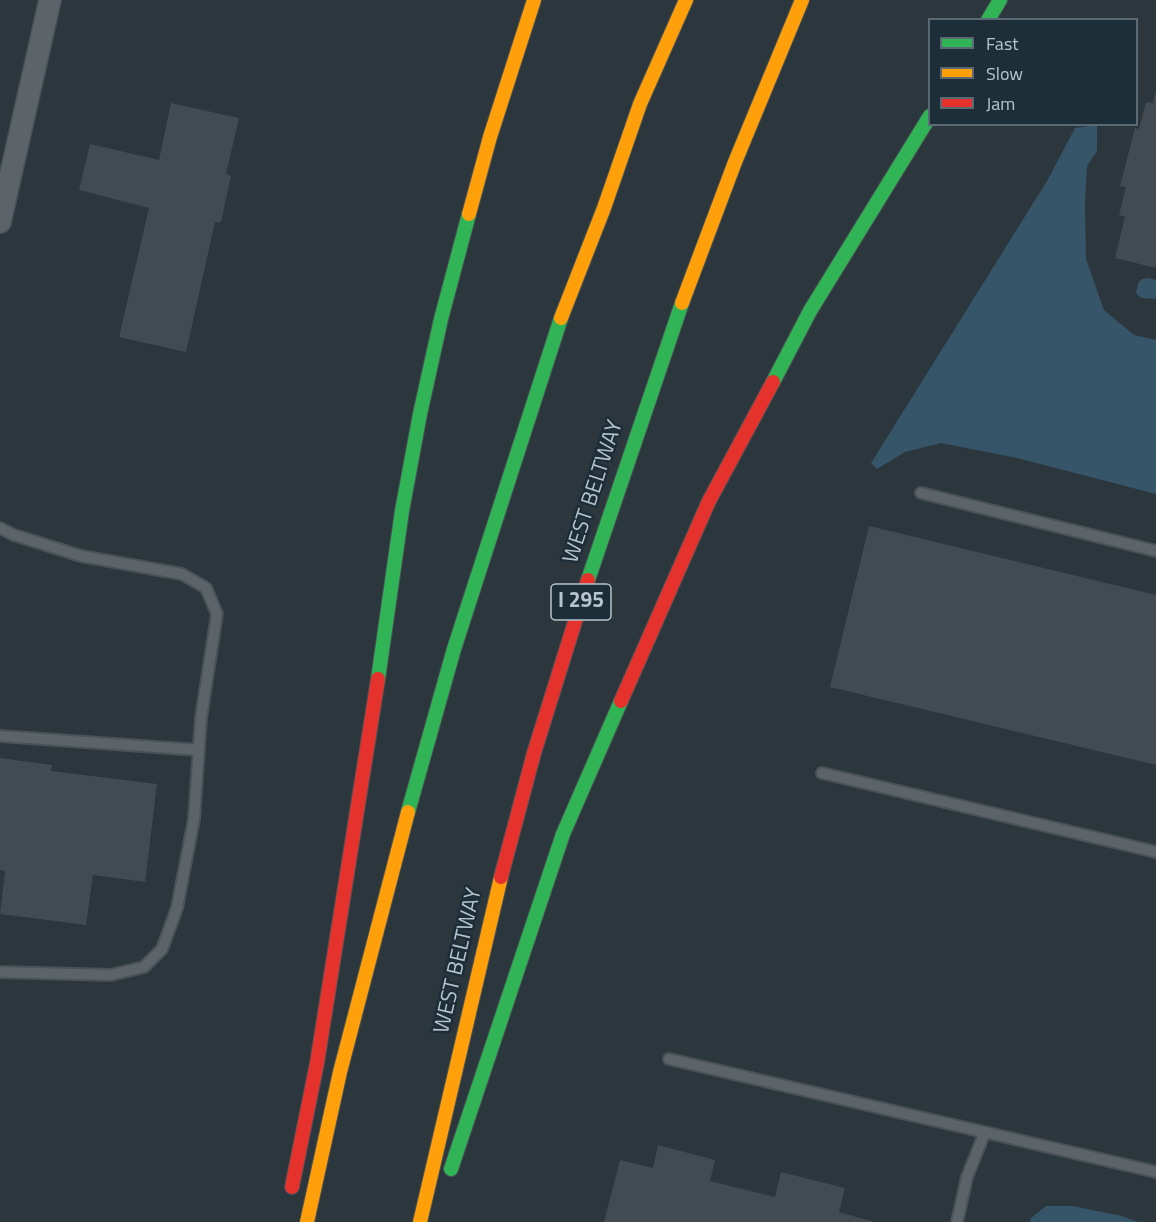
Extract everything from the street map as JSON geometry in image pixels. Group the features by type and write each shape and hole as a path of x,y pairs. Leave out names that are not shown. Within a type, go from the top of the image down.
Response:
{"highway":[{"path":"290,1199 321,1040 370,738 402,511 420,414 441,319 490,137 534,0"},
{"path":"307,1222 346,1049 423,752 454,649 561,317 604,208 640,104 686,0"},
{"name":"WEST BELTWAY","path":"420,1222 502,868 534,753 604,525 688,282 802,0"},
{"path":"989,18 1000,0"},
{"path":"447,1181 563,834 709,501 810,311 928,119"}],"street":[{"path":"0,222 50,0"}],"lane":[{"path":"921,493 1156,551"},
{"path":"0,528 14,535 81,556 182,574 206,588 218,614 201,718 194,819 177,908 162,949 144,967 111,975 0,972"},
{"path":"0,736 199,750"},
{"path":"822,773 1156,852"},
{"path":"669,1059 1156,1172"},
{"path":"957,1222 967,1177 985,1132"}],"water":[{"path":"1097,126 1097,151 1087,166 1086,259 1104,310 1134,335 1156,340 1156,494 1017,458 941,443 905,452 877,469 871,463 1047,181 1075,128"},
{"path":"1142,279 1156,280 1156,299 1141,298 1136,293 1138,283"},
{"path":"1046,1206 1072,1206 1122,1216 1138,1222 1030,1222 1031,1218"}],"building":[{"path":"1155,93 1156,268 1115,258 1125,217 1119,215 1126,187 1120,186 1135,128 1139,129 1146,102 1153,103"},
{"path":"171,103 239,118 226,174 231,176 221,222 215,222 186,352 119,337 149,208 79,190 90,144 159,160"},
{"path":"869,526 1156,595 1156,765 830,687"},
{"path":"0,758 52,765 51,771 157,784 145,882 93,875 86,925 0,914 5,871 0,870"},
{"path":"658,1145 715,1160 710,1181 775,1197 781,1172 845,1188 839,1212 874,1222 604,1222 620,1160 653,1168"}],"traffic: fast":[{"path":"989,18 1000,0"},
{"path":"773,382 810,311 928,119"},
{"path":"378,679 402,511 420,414 441,319 469,214"},
{"path":"588,580 682,303"},
{"path":"408,812 454,649 561,318"},
{"path":"451,1169 563,834 621,701"}],"traffic: slow":[{"path":"469,214 490,137 534,0"},
{"path":"561,318 604,208 640,104 686,0"},
{"path":"682,303 735,162 802,0"},
{"path":"307,1222 340,1072 408,812"},
{"path":"420,1222 501,877"}],"traffic: jam":[{"path":"621,701 709,501 773,382"},
{"path":"501,877 534,753 588,580"},
{"path":"292,1187 317,1063 378,679"}]}
